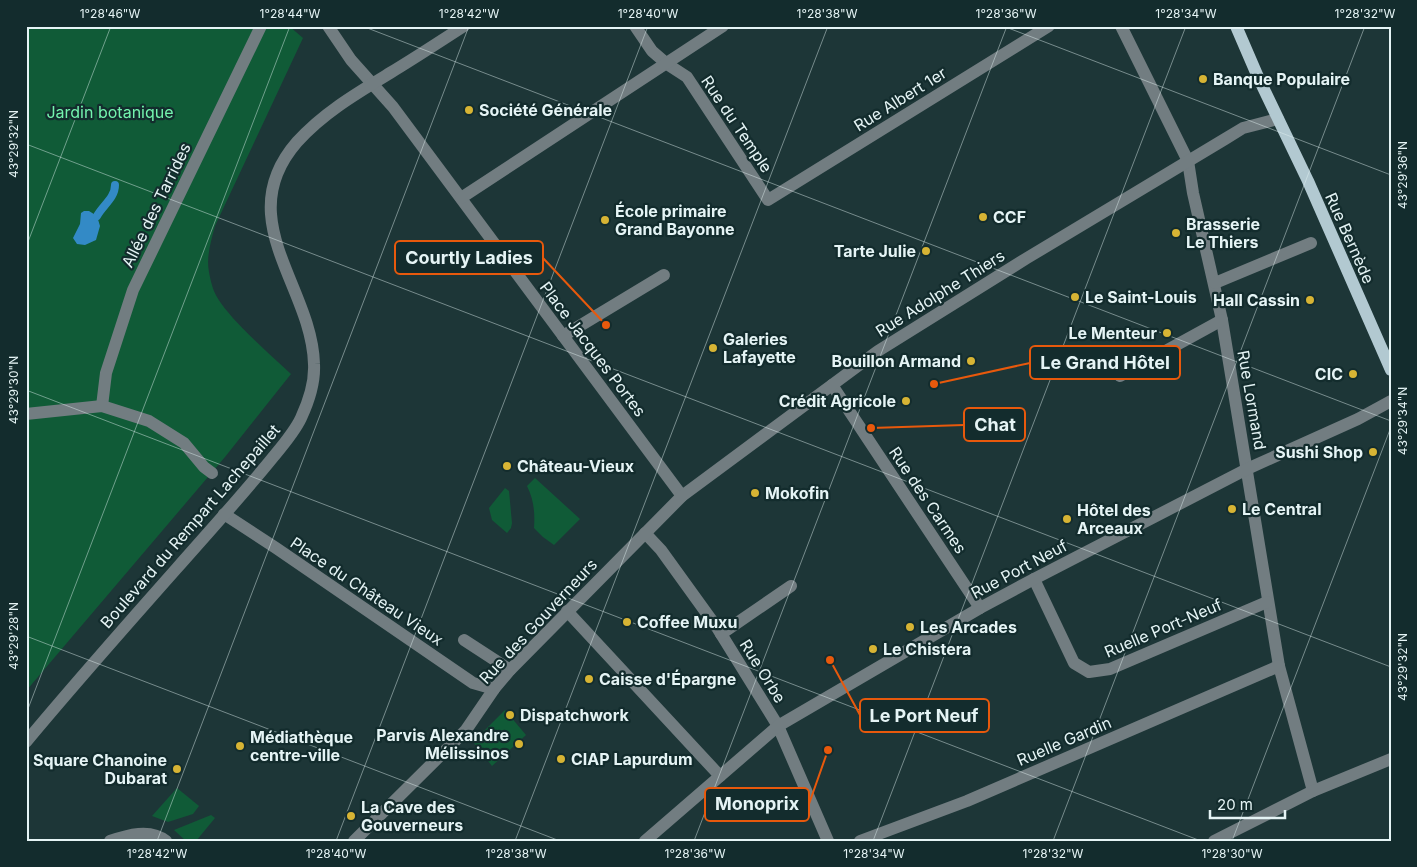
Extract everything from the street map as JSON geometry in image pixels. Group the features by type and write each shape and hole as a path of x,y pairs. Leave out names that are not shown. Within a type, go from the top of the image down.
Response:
{"main road":[{"name":"Rue Bernède","path":"1236,26 1308,182 1391,370"}],"street":[{"name":"Allée des Tarrides","path":"102,406 106,373 133,290 261,26"},
{"name":"Place Jacques Portes","path":"328,26 351,60 393,107 682,496"},
{"name":"Boulevard du Rempart Lachepaillet","path":"26,742 86,670 262,471 300,420 314,382 314,364 308,329 283,266 272,227 271,209 276,177 286,157 316,123 372,84 464,26"},
{"name":"Rue du Temple","path":"636,26 652,51 666,64 686,77 768,200"},
{"path":"461,198 723,26"},
{"name":"Rue Albert 1er","path":"768,200 1049,26"},
{"name":"Rue Lormand","path":"1121,26 1188,161 1193,193 1222,320 1278,666 1313,791"},
{"name":"Rue Adolphe Thiers","path":"645,533 682,496 878,351 1027,258 1243,128 1278,119"},
{"path":"1215,283 1311,243"},
{"path":"563,336 664,275"},
{"path":"1120,376 1222,320"},
{"name":"Rue des Carmes","path":"832,385 980,608"},
{"name":"Rue Port Neuf","path":"645,841 778,726 980,608 1034,579 1247,469 1358,419 1391,401"},
{"path":"26,414 102,406 149,421 184,444 204,467 212,473"},
{"name":"Place du Château Vieux","path":"224,514 473,683 494,689"},
{"name":"Rue des Gouverneurs","path":"354,841 466,730 494,689 510,670 645,533"},
{"name":"Rue Orbe","path":"645,533 662,550 721,634 778,726 828,841"},
{"name":"Ruelle Port-Neuf","path":"1034,579 1074,663 1088,672 1110,670 1267,602"},
{"path":"721,634 792,586"},
{"path":"567,611 720,776"},
{"path":"464,640 510,670"},
{"name":"Ruelle Gardin","path":"860,841 967,801 1278,666"},
{"path":"1214,841 1313,791 1391,759"},
{"path":"110,841 143,834 153,834 166,841"}],"green space":[{"name":"Jardin botanique","path":"26,26 289,26 303,38 215,226 208,261 214,291 227,311 248,334 291,374 225,457 26,691"},
{"path":"535,478 580,519 554,545 534,528 534,507 527,486"},
{"path":"505,488 509,491 512,523 507,533 492,520 489,508"},
{"path":"505,710 526,735 492,766 473,742"},
{"path":"177,788 199,806 193,814 168,822 152,816"},
{"path":"211,815 215,818 196,841 186,841 174,830"}],"water":[{"path":"89,211 97,216 100,226 96,240 85,245 77,244 73,238 80,224 81,213"}],"waterway":[{"path":"97,216 111,198 115,185"}],"place":[{"name":"Banque Populaire","path":"1203,79"},
{"name":"Société Générale","path":"469,110"},
{"name":"CCF","path":"983,217"},
{"name":"École primaire Grand Bayonne","path":"605,220"},
{"name":"Brasserie Le Thiers","path":"1176,233"},
{"name":"Tarte Julie","path":"926,251"},
{"name":"Le Saint-Louis","path":"1075,297"},
{"name":"Hall Cassin","path":"1310,300"},
{"name":"Courtly Ladies","path":"606,325"},
{"name":"Le Menteur","path":"1167,333"},
{"name":"Galeries Lafayette","path":"713,348"},
{"name":"Bouillon Armand","path":"971,361"},
{"name":"CIC","path":"1353,374"},
{"name":"Le Grand Hôtel","path":"934,384"},
{"name":"Crédit Agricole","path":"906,401"},
{"name":"Chat","path":"871,428"},
{"name":"Sushi Shop","path":"1373,452"},
{"name":"Château-Vieux","path":"507,466"},
{"name":"Mokofin","path":"755,493"},
{"name":"Le Central","path":"1232,509"},
{"name":"Hôtel des Arceaux","path":"1067,519"},
{"name":"Coffee Muxu","path":"627,622"},
{"name":"Les Arcades","path":"910,627"},
{"name":"Le Chistera","path":"873,649"},
{"name":"Le Port Neuf","path":"830,660"},
{"name":"Caisse d'Épargne","path":"589,679"},
{"name":"Dispatchwork","path":"510,715"},
{"name":"Parvis Alexandre Mélissinos","path":"519,744"},
{"name":"Médiathèque centre-ville","path":"240,746"},
{"name":"Monoprix","path":"828,750"},
{"name":"CIAP Lapurdum","path":"561,759"},
{"name":"Square Chanoine Dubarat","path":"177,769"},
{"name":"La Cave des Gouverneurs","path":"351,816"}]}
